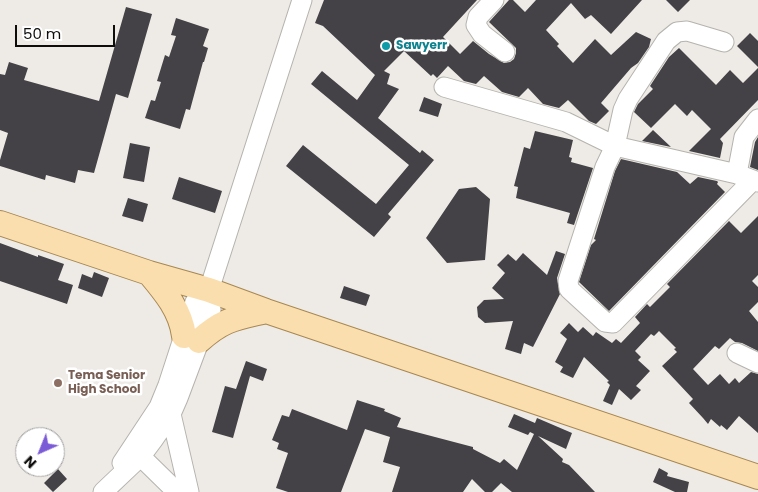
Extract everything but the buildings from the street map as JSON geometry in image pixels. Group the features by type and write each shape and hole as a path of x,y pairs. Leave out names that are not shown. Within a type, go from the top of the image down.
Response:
{"main road":[{"path":"0,222 149,273 209,290 266,311 758,477"},
{"path":"149,273 163,289 192,338 221,323 266,311"}],"street":[{"path":"104,491 136,451 192,338 211,310 209,290 302,0"},
{"path":"494,0 478,17 476,25 482,34 505,52"},
{"path":"724,42 687,31 677,32 666,41 628,99 623,110 615,146 605,167 568,284 569,289 603,320 608,323 613,322 749,179"},
{"path":"444,86 566,122 615,146 749,179"},
{"path":"749,179 744,137 758,119"},
{"path":"136,451 153,440 171,414 178,398 192,338"},
{"path":"737,353 758,363"},
{"path":"171,414 189,492"},
{"path":"136,451 177,492"}],"place":[{"name":"Sawyerr","path":"386,46"},
{"name":"Tema Senior High School","path":"58,383"}]}
